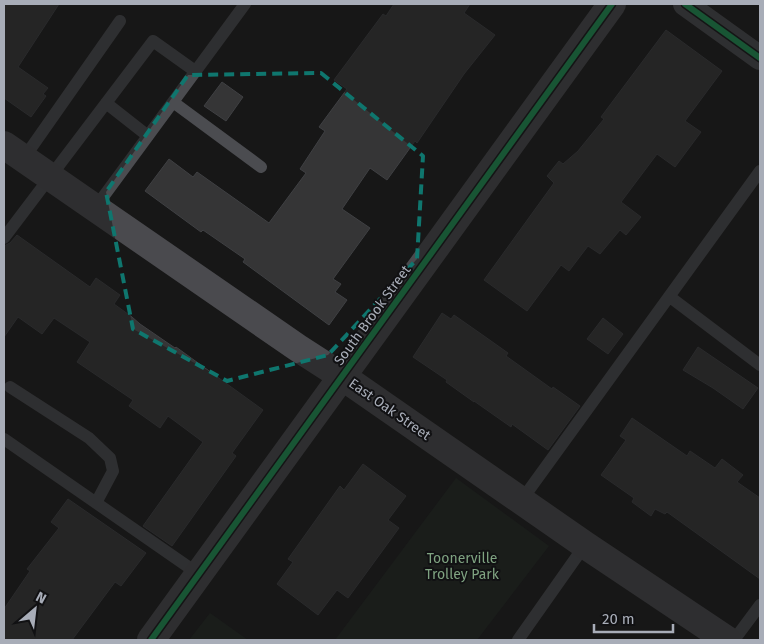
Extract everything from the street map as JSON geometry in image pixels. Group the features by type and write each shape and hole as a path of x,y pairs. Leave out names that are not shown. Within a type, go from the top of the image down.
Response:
{"main road":[{"name":"South Brook Street","path":"152,640 612,4"},
{"name":"East Oak Street","path":"14,151 521,501 727,640"}],"street":[{"path":"685,4 760,58"}],"lane":[{"path":"95,208 245,4"},
{"path":"14,151 120,21"},
{"path":"4,238 153,42 195,71"},
{"path":"173,102 261,166"},
{"path":"106,103 148,136"},
{"path":"521,501 760,171"},
{"path":"670,297 760,365"},
{"path":"10,387 89,438 110,458 113,471 96,503"},
{"path":"4,439 200,575"},
{"path":"518,640 586,545"},
{"path":"734,640 760,605"}],"highlighted area":[{"path":"321,73 423,156 417,259 328,355 227,381 133,329 106,192 188,75"}],"green space":[{"name":"Toonerville Trolley Park","path":"456,478 549,546 477,640 335,640"},
{"path":"210,613 248,640 189,640"}],"building":[{"path":"4,4 59,4 18,67 48,88 43,94 46,96 31,117 4,98"},
{"path":"394,4 470,4 464,13 495,35 464,74 417,143 415,141 387,180 370,168 342,209 370,228 333,279 341,284 335,292 347,300 329,325 243,262 245,259 203,230 201,232 145,191 169,159 193,177 197,172 269,223 306,173 300,169 325,131 319,127 347,89 334,80 383,14 386,16"},
{"path":"666,30 722,71 685,121 701,132 675,167 657,154 621,202 641,217 626,235 620,230 600,254 588,246 569,271 561,265 527,311 484,280 554,183 547,176 559,161 563,164 578,151 604,119 601,117"},
{"path":"222,82 243,97 226,121 204,106"},
{"path":"17,235 90,287 96,278 120,295 114,304 263,410 232,453 236,456 172,546 143,526 203,442 168,416 160,428 129,406 133,400 77,362 90,342 54,318 42,334 18,317 4,337 4,246 10,243"},
{"path":"442,313 451,319 454,315 508,353 506,356 552,389 553,387 580,406 548,450 512,424 511,427 474,402 446,382 447,380 413,357"},
{"path":"603,318 623,334 608,354 587,339"},
{"path":"698,347 758,388 743,409 683,370"},
{"path":"632,418 687,456 690,451 715,468 722,459 743,475 737,482 760,498 760,579 667,512 665,514 655,509 651,516 632,502 634,498 601,475 626,440 620,436"},
{"path":"363,464 406,496 388,520 399,528 348,598 337,590 318,615 277,584 293,562 288,559 340,486 344,490"},
{"path":"68,499 146,553 121,586 115,582 72,640 4,640 4,609 30,571 27,569 59,528 51,522"}],"cycle path":[{"path":"151,640 612,4"},
{"path":"685,4 760,58"}]}
